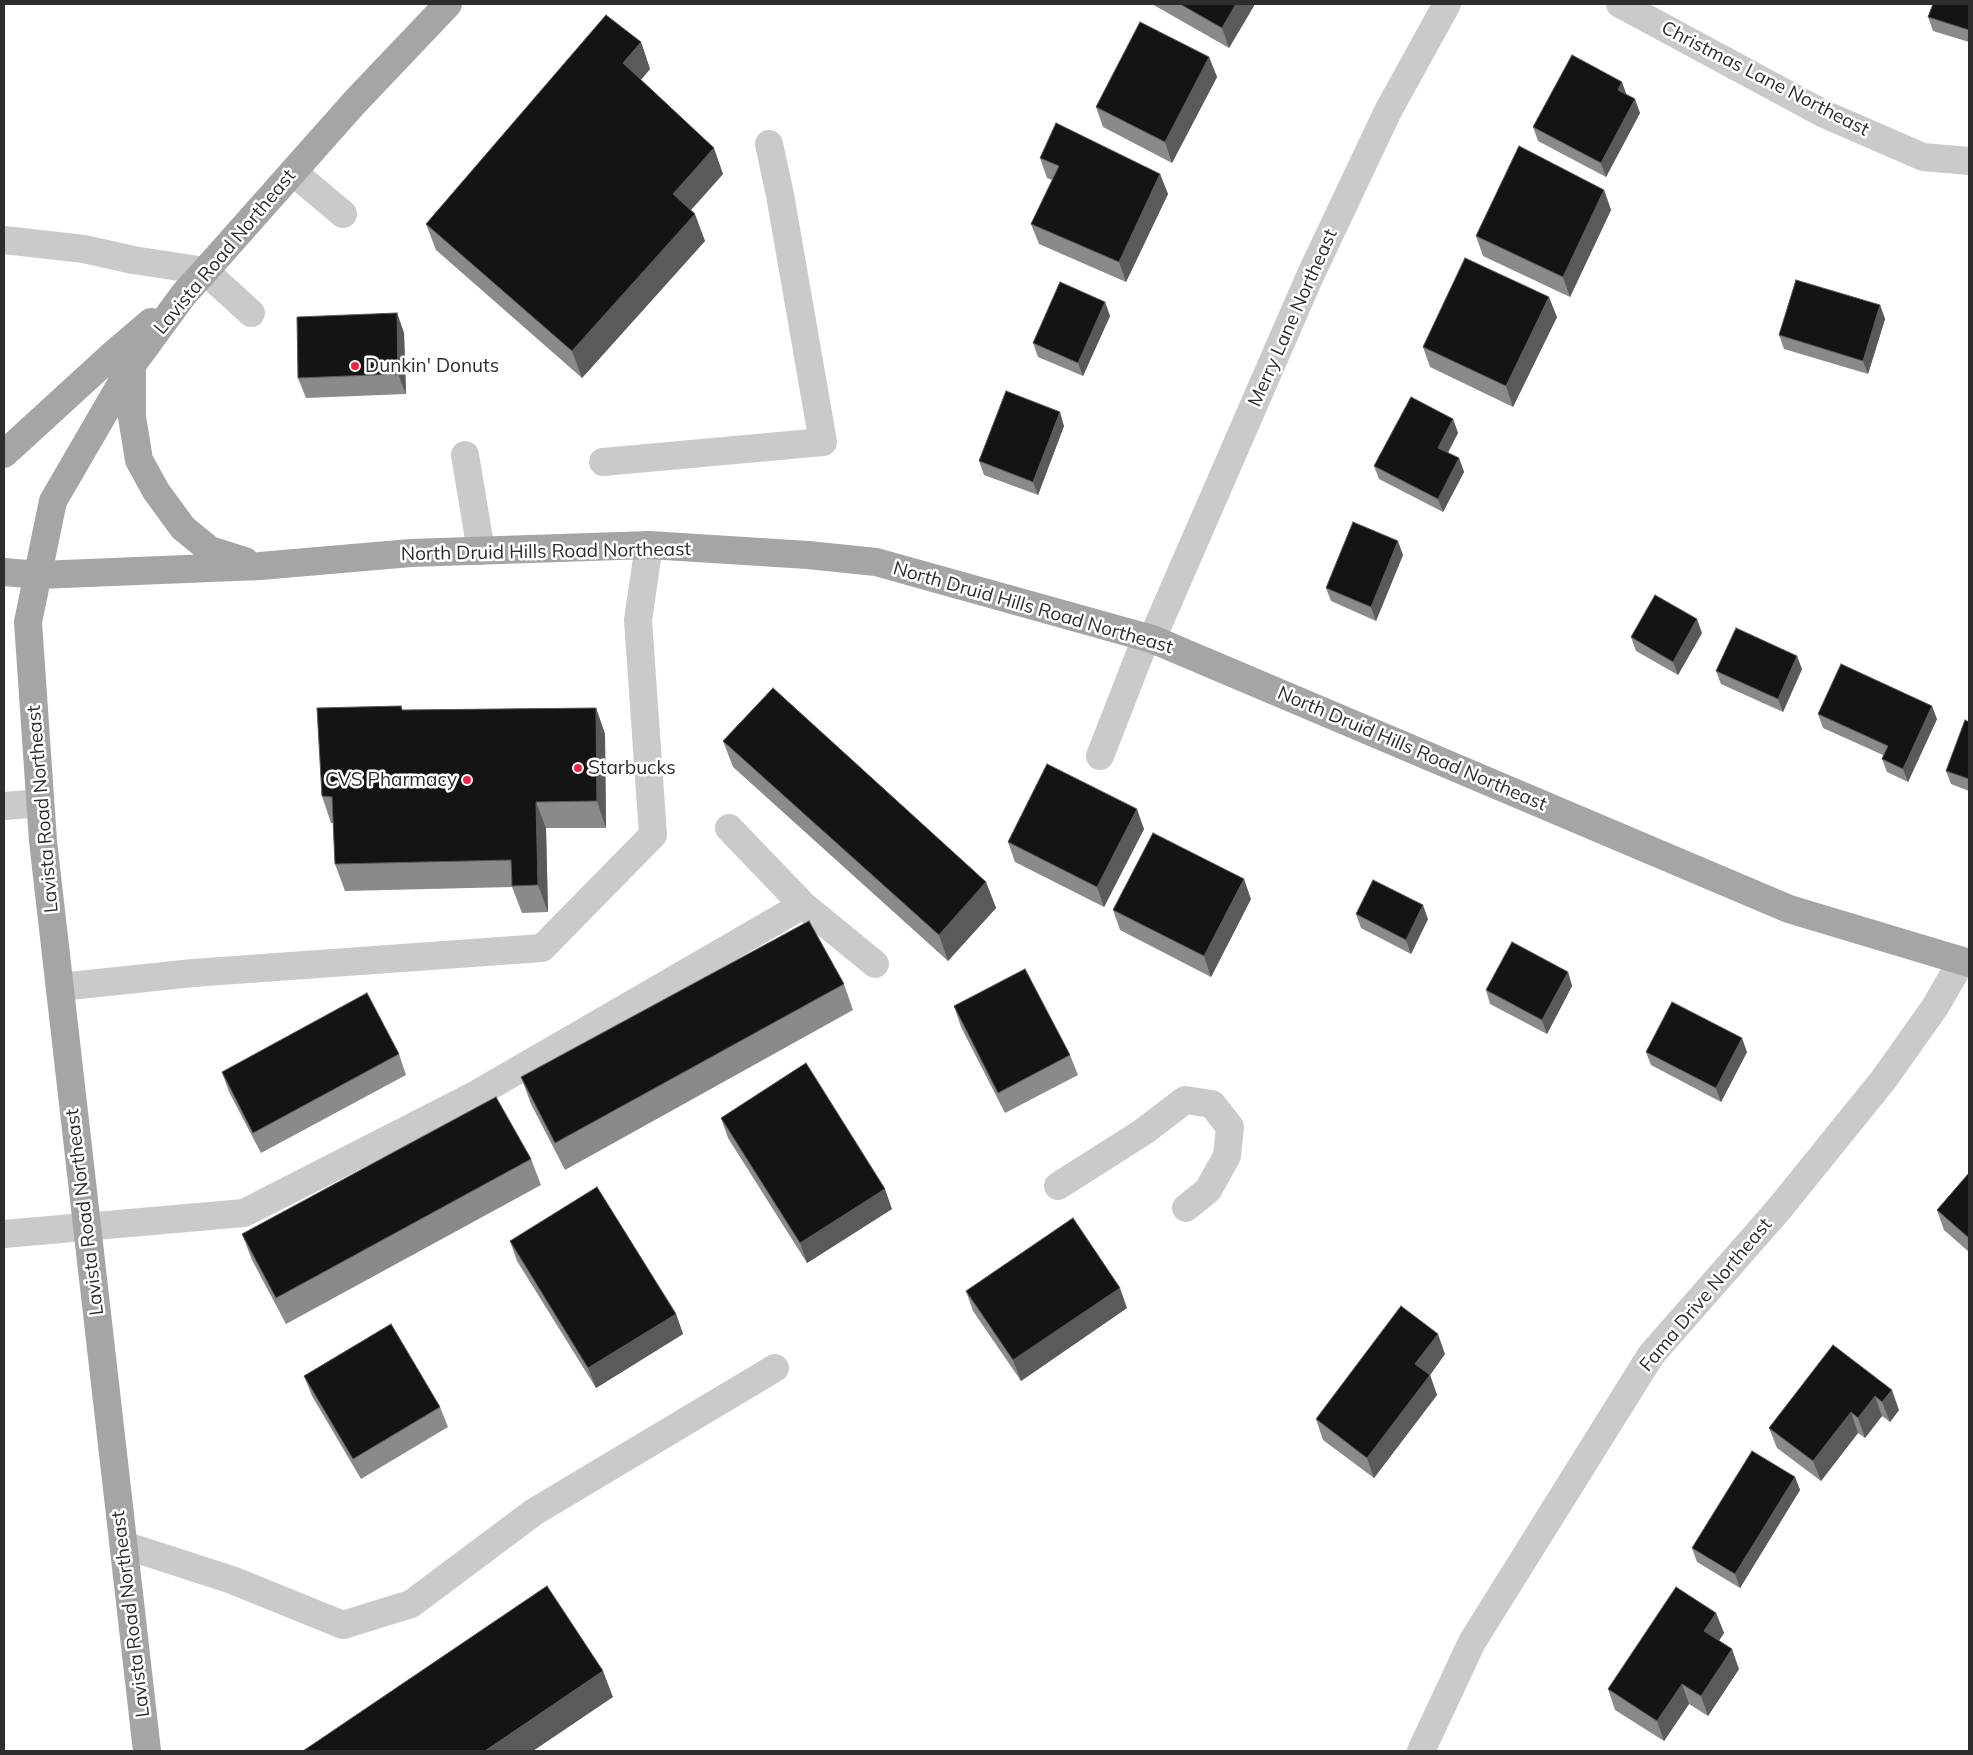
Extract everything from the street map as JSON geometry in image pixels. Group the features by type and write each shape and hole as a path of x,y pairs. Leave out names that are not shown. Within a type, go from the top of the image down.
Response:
{"main road":[{"name":"Lavista Road Northeast","path":"147,1751 42,841 28,622 53,501 132,365 184,294 204,271 354,103 448,4"},
{"path":"4,454 110,357 184,294"},
{"path":"132,365 132,417 139,460 156,491 183,528 210,550 260,566"},
{"name":"North Druid Hills Road Northeast","path":"4,572 39,575 260,566 411,553 649,545 808,555 876,562 1149,638 1789,909 1965,962"}],"street":[{"name":"Merry Lane Northeast","path":"1100,756 1149,638 1310,276 1388,111 1447,4"},
{"name":"Christmas Lane Northeast","path":"1620,4 1824,114 1923,157 1969,161"},
{"path":"602,462 823,442 780,196 769,144"},
{"path":"293,172 342,214"},
{"path":"4,240 84,249 133,260 204,271 251,313"},
{"path":"465,454 481,551"},
{"path":"60,987 193,973 542,948 653,835 638,620 649,545"},
{"path":"4,806 40,803"},
{"path":"729,828 802,905 875,964"},
{"path":"4,1234 244,1213 473,1096 802,905"},
{"name":"Fama Drive Northeast","path":"1420,1751 1472,1642 1651,1355 1779,1209 1884,1079 1965,962"},
{"path":"1058,1186 1142,1132 1185,1100 1212,1104 1230,1128 1227,1156 1208,1190 1186,1208"},
{"path":"124,1545 232,1580 343,1625 411,1604 534,1512 775,1368"}],"building":[{"path":"1180,4 1236,4 1222,28"},
{"path":"1933,4 1969,4 1969,30 1928,17"},
{"path":"606,15 641,42 623,63 714,148 673,194 695,214 572,351 426,224"},
{"path":"1140,22 1209,57 1165,142 1096,107"},
{"path":"1572,55 1622,82 1618,90 1635,99 1601,163 1533,127"},
{"path":"1056,123 1160,174 1119,262 1031,224 1059,166 1040,158"},
{"path":"1519,146 1604,190 1563,277 1476,236"},
{"path":"1465,258 1549,297 1506,386 1423,347"},
{"path":"1796,280 1880,305 1863,361 1779,335"},
{"path":"1060,282 1105,302 1078,363 1033,343"},
{"name":"Dunkin' Donuts","path":"397,313 398,374 298,378 297,317"},
{"path":"1006,391 1060,412 1033,482 979,461"},
{"path":"1411,397 1453,419 1438,448 1459,458 1438,499 1374,466"},
{"path":"1353,522 1398,541 1371,607 1326,588"},
{"path":"1655,595 1697,619 1673,662 1631,637"},
{"path":"1736,628 1797,656 1778,699 1716,671"},
{"path":"1841,664 1932,706 1903,769 1882,759 1888,746 1818,714"},
{"path":"773,688 986,882 939,935 723,741"},
{"name":"CVS Pharmacy","path":"401,706 402,710 596,708 597,801 536,802 538,885 512,886 511,860 335,864 332,797 322,796 317,708"},
{"path":"1965,720 1969,722 1969,779 1946,771"},
{"path":"1047,764 1137,809 1097,887 1008,842"},
{"path":"1153,833 1244,879 1204,956 1113,910"},
{"path":"1373,880 1423,905 1406,940 1356,914"},
{"path":"809,921 844,984 555,1143 521,1077"},
{"path":"1512,942 1568,972 1542,1020 1486,990"},
{"path":"1025,969 1070,1055 998,1093 954,1006"},
{"path":"367,993 399,1054 253,1133 222,1072"},
{"path":"1672,1002 1742,1038 1716,1088 1646,1052"},
{"path":"806,1063 885,1189 800,1243 721,1118"},
{"path":"496,1097 531,1159 276,1298 242,1234"},
{"path":"1969,1173 1969,1238 1937,1210"},
{"path":"597,1187 676,1314 588,1368 510,1241"},
{"path":"1073,1218 1120,1288 1013,1360 966,1291"},
{"path":"1401,1306 1438,1334 1415,1364 1430,1375 1367,1458 1316,1419"},
{"path":"391,1324 440,1407 353,1459 304,1376"},
{"path":"1833,1345 1892,1390 1882,1402 1875,1396 1858,1418 1851,1412 1813,1461 1769,1428"},
{"path":"1752,1451 1795,1477 1735,1574 1692,1548"},
{"path":"547,1586 603,1671 485,1751 303,1751"},
{"path":"1676,1587 1716,1613 1704,1631 1732,1649 1701,1696 1682,1684 1657,1721 1608,1689"}],"place":[{"name":"Dunkin' Donuts","path":"355,366"},
{"name":"Starbucks","path":"578,768"},
{"name":"CVS Pharmacy","path":"467,780"}]}
